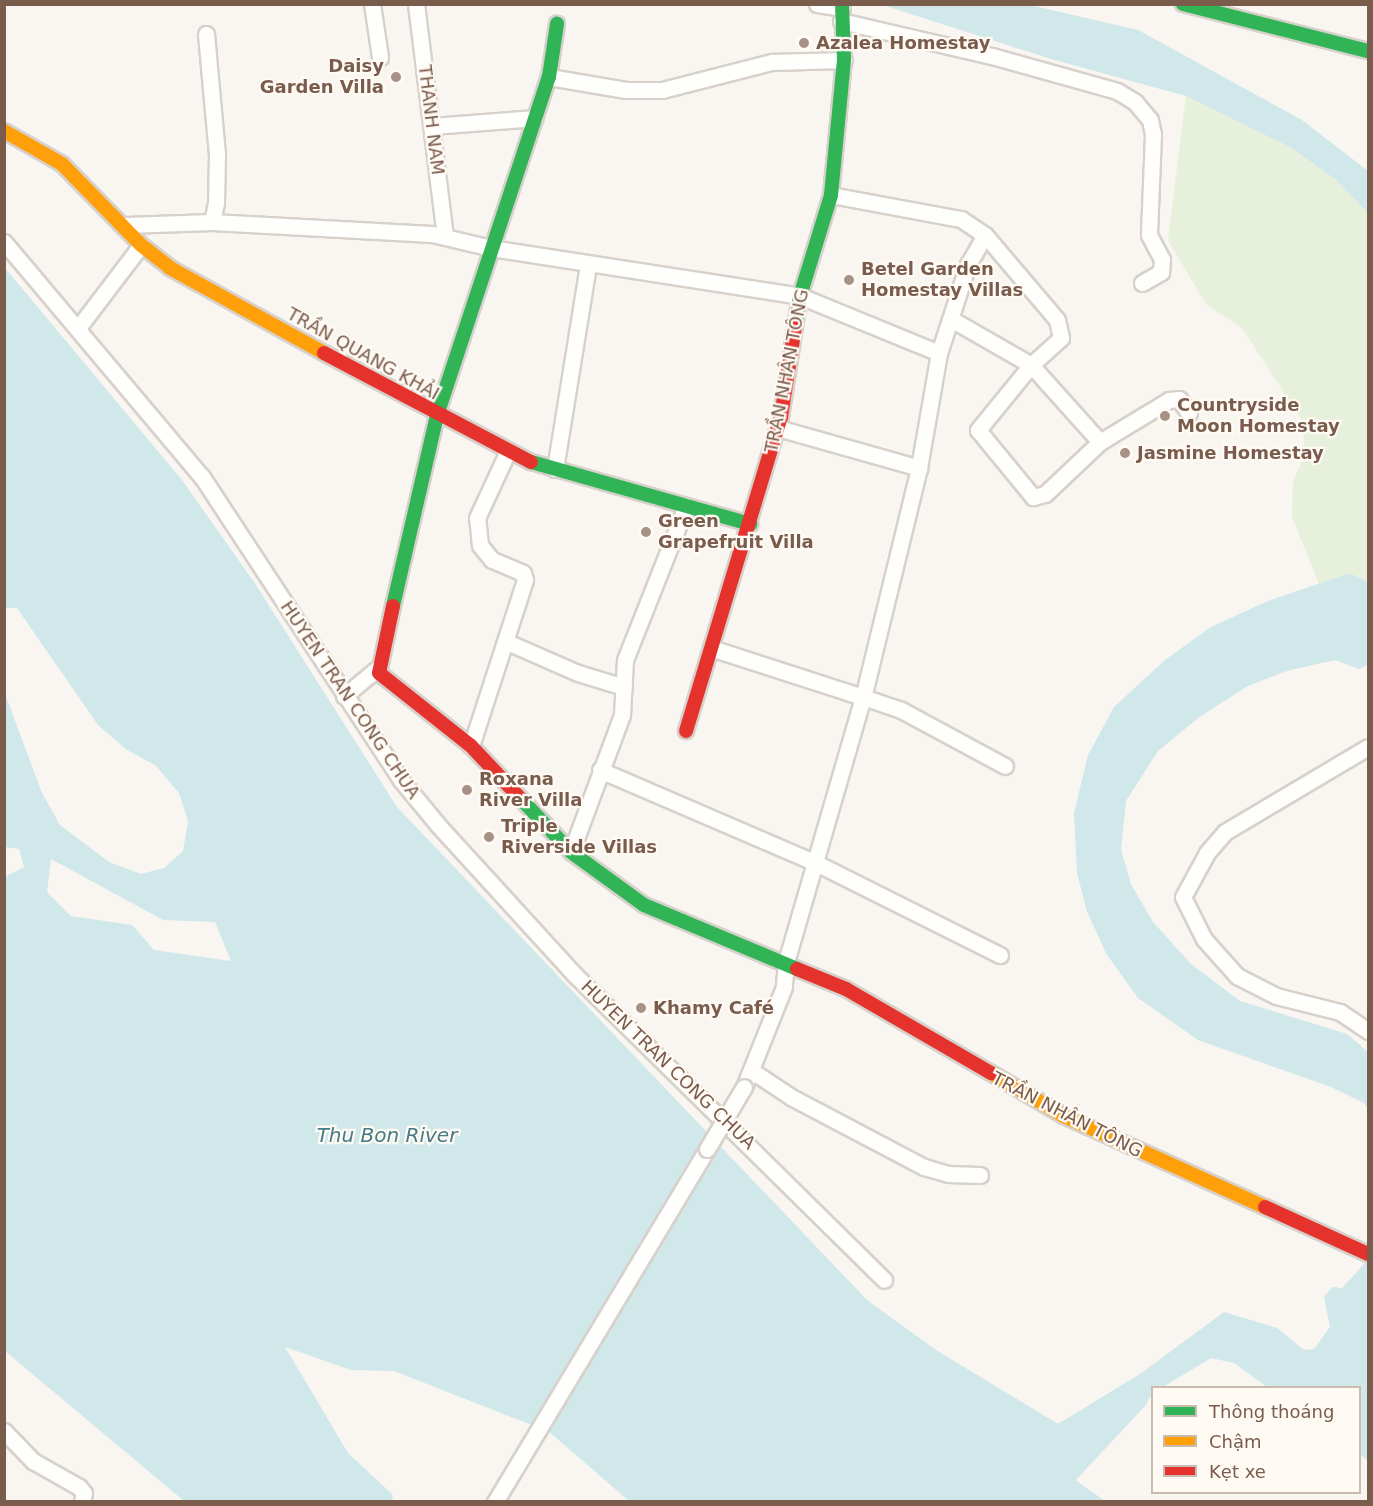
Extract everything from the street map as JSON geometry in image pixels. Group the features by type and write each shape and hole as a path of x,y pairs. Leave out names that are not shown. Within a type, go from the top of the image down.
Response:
{"street":[{"path":"372,4 380,57"},
{"name":"THANH NAM","path":"416,4 445,236"},
{"path":"817,4 1117,91 1135,102 1150,120 1153,134 1149,235 1162,259 1161,272 1143,282"},
{"path":"1183,4 1368,51"},
{"name":"TRẦN NHÂN TÔNG","path":"686,731 714,649 778,428 801,296 831,195 844,60 842,10"},
{"path":"344,696 378,668 437,415 549,77 557,24"},
{"path":"206,34 217,154 212,222"},
{"path":"549,77 626,90 662,90 772,62 844,60"},
{"path":"433,126 535,118"},
{"name":"TRẦN QUANG KHẢI","path":"4,130 62,164 125,225 141,245 170,268 437,415 508,451 555,469 750,524"},
{"path":"831,195 961,219 985,235 1063,331 1061,338 1031,365 978,430 1033,497 1045,494 1101,442 1169,400 1179,399 1189,413"},
{"path":"125,225 212,222 394,230 445,236 491,248 801,296 939,353"},
{"path":"495,1502 752,1071 784,987 786,962 863,697 919,468 939,353 968,264 985,235"},
{"name":"HUYEN TRAN CONG CHUA","path":"4,242 202,477 401,780 575,975 884,1280"},
{"path":"78,328 141,245"},
{"path":"555,469 588,264"},
{"path":"951,319 1031,365 1101,442"},
{"path":"778,428 919,468"},
{"path":"471,746 507,642 525,575 485,554 477,518 508,451"},
{"path":"571,852 622,715 626,660 686,506"},
{"path":"507,642 578,674 624,687"},
{"path":"714,649 901,710 1005,766"},
{"name":"TRẦN NHÂN TÔNG","path":"378,668 383,680 471,746 571,852 644,905 786,962 846,989 1064,1116 1363,1252"},
{"path":"1368,748 1225,832 1207,853 1183,897 1204,939 1237,975 1276,996 1340,1012 1368,1030"},
{"path":"600,771 814,862 1000,955"},
{"path":"752,1071 791,1097 924,1167 948,1174 980,1175"},
{"path":"4,1431 33,1461 79,1486 84,1493 82,1502"}],"green space":[{"path":"1186,95 1290,147 1335,179 1368,213 1368,582 1350,573 1319,584 1292,517 1293,482 1305,454 1302,420 1242,328 1206,304 1168,240"}],"water":[{"path":"883,5 1030,5 1138,30 1302,120 1368,171 1368,213 1335,179 1290,147 1186,96 1051,59"},
{"name":"Thu Bon River","path":"5,268 182,480 254,582 397,807 867,1300 936,1350 1058,1424 1140,1374 1224,1312 1277,1328 1304,1350 1314,1349 1330,1327 1324,1297 1332,1287 1342,1288 1368,1260 1368,1461 1361,1455 1361,1386 1266,1386 1234,1363 1211,1358 1165,1386 1151,1386 1151,1397 1130,1413 1086,1435 1076,1449 1074,1479 1105,1501 629,1501 540,1424 537,1427 394,1371 351,1370 285,1347 348,1453 392,1494 393,1501 184,1501 5,1351 4,877 24,867 19,849 5,847 4,691 42,793 60,825 109,862 141,874 164,868 183,851 188,821 179,793 155,765 127,750 98,725 17,608 5,608","holes":["51,859 163,920 215,922 231,961 154,950 132,925 71,916 47,892"]},
{"path":"1350,573 1368,582 1368,665 1359,669 1335,660 1290,670 1248,686 1198,718 1158,751 1126,801 1121,850 1131,884 1153,922 1191,964 1240,1001 1347,1034 1368,1052 1368,1110 1364,1103 1331,1087 1198,1040 1138,998 1107,955 1087,912 1077,873 1074,813 1088,755 1114,707 1165,660 1211,627 1268,601"}],"waterway":[{"path":"1039,1502 1136,1398"}],"traffic: fast":[{"path":"795,327 800,296 831,195 844,60 842,4"},
{"path":"1183,4 1368,51"},
{"path":"393,606 437,415 549,77 557,24"},
{"path":"531,462 750,524"},
{"path":"521,799 571,852 644,905 797,969"}],"traffic: slow":[{"path":"4,131 62,164 141,245 170,268 324,353"},
{"path":"991,1073 1064,1116 1265,1207"}],"traffic: jam":[{"path":"686,731 781,417 795,327"},
{"path":"324,353 531,462"},
{"path":"393,606 379,673 471,746 521,799"},
{"path":"797,969 846,989 991,1073"},
{"path":"1265,1207 1368,1254"}],"place":[{"name":"Azalea Homestay","path":"804,43"},
{"name":"Daisy Garden Villa","path":"396,77"},
{"name":"Betel Garden Homestay Villas","path":"849,280"},
{"name":"Countryside Moon Homestay","path":"1165,416"},
{"name":"Jasmine Homestay","path":"1125,453"},
{"name":"Green Grapefruit Villa","path":"646,532"},
{"name":"Roxana River Villa","path":"467,790"},
{"name":"Triple Riverside Villas","path":"489,837"},
{"name":"Khamy Café","path":"641,1008"}]}
